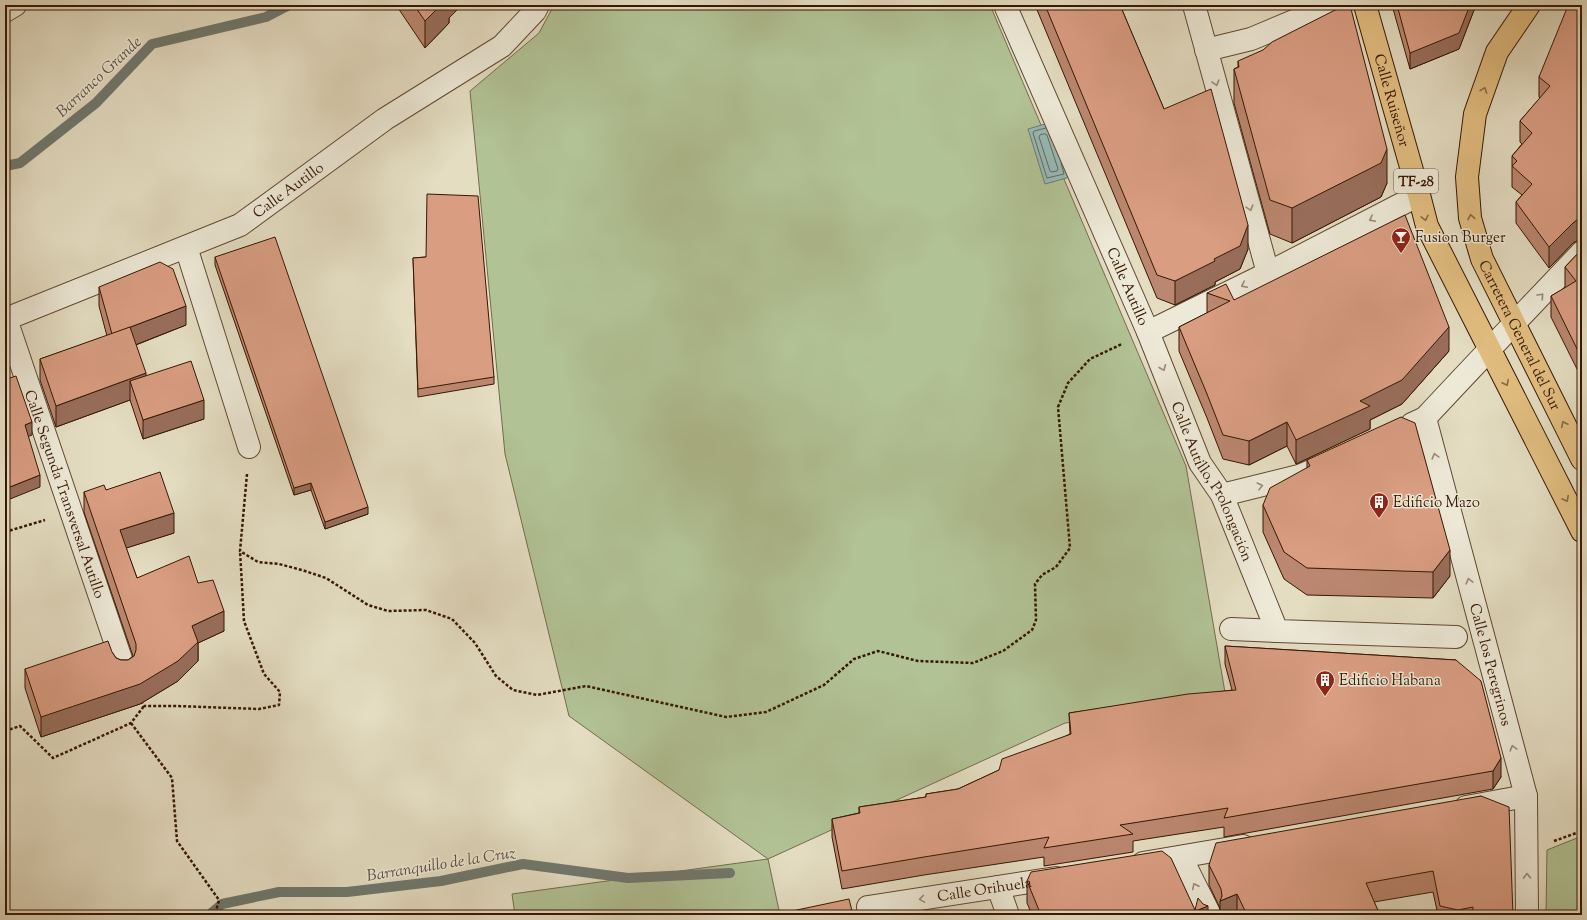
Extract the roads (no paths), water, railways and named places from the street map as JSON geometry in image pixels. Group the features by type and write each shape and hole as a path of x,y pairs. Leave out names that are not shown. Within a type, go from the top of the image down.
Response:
{"main road":[{"name":"Calle Ruiseñor","path":"1365,5 1427,226 1489,349"},
{"name":"Carretera General del Sur","path":"1529,5 1497,52 1475,114 1467,177 1470,218 1482,259 1582,459"},
{"name":"TF-28","path":"1489,349 1582,530"}],"street":[{"path":"5,11 15,5"},
{"name":"Calle Autillo","path":"6,319 186,248 240,225 385,119 502,46 535,11 538,5"},
{"name":"Calle Autillo","path":"1005,5 1148,332 1268,273 1419,194"},
{"path":"1194,5 1268,273"},
{"path":"1206,50 1251,39 1325,8"},
{"path":"186,248 249,447"},
{"path":"1397,431 1425,418 1582,252"},
{"name":"Calle Segunda Transversal Autillo","path":"6,319 124,668"},
{"name":"Calle Autillo, Prolongación","path":"1148,332 1200,463 1222,495 1277,632"},
{"name":"Calle los Peregrinos","path":"1425,418 1526,796 1527,915"},
{"path":"1222,495 1299,476 1334,460"},
{"path":"1231,629 1277,632 1456,637"},
{"path":"1447,810 1526,796"},
{"path":"1127,866 1259,843"},
{"path":"1181,857 1210,915"},
{"name":"Calle Orihuela","path":"869,911 998,887 1074,875"},
{"path":"998,887 1008,915"}],"water":[{"path":"1052,122 1070,177 1045,184 1028,129"}],"waterway":[{"name":"Barranco Grande","path":"5,166 20,163 96,103 152,44 266,17 289,5"},
{"name":"Barranquillo de la Cruz","path":"209,915 222,904 279,892 347,892 441,881 523,864 628,878 730,873"}],"place":[{"name":"Fusion Burger","path":"1401,254"},
{"name":"Edificio Mazo","path":"1379,519"},
{"name":"Edificio Habana","path":"1325,697"}]}
